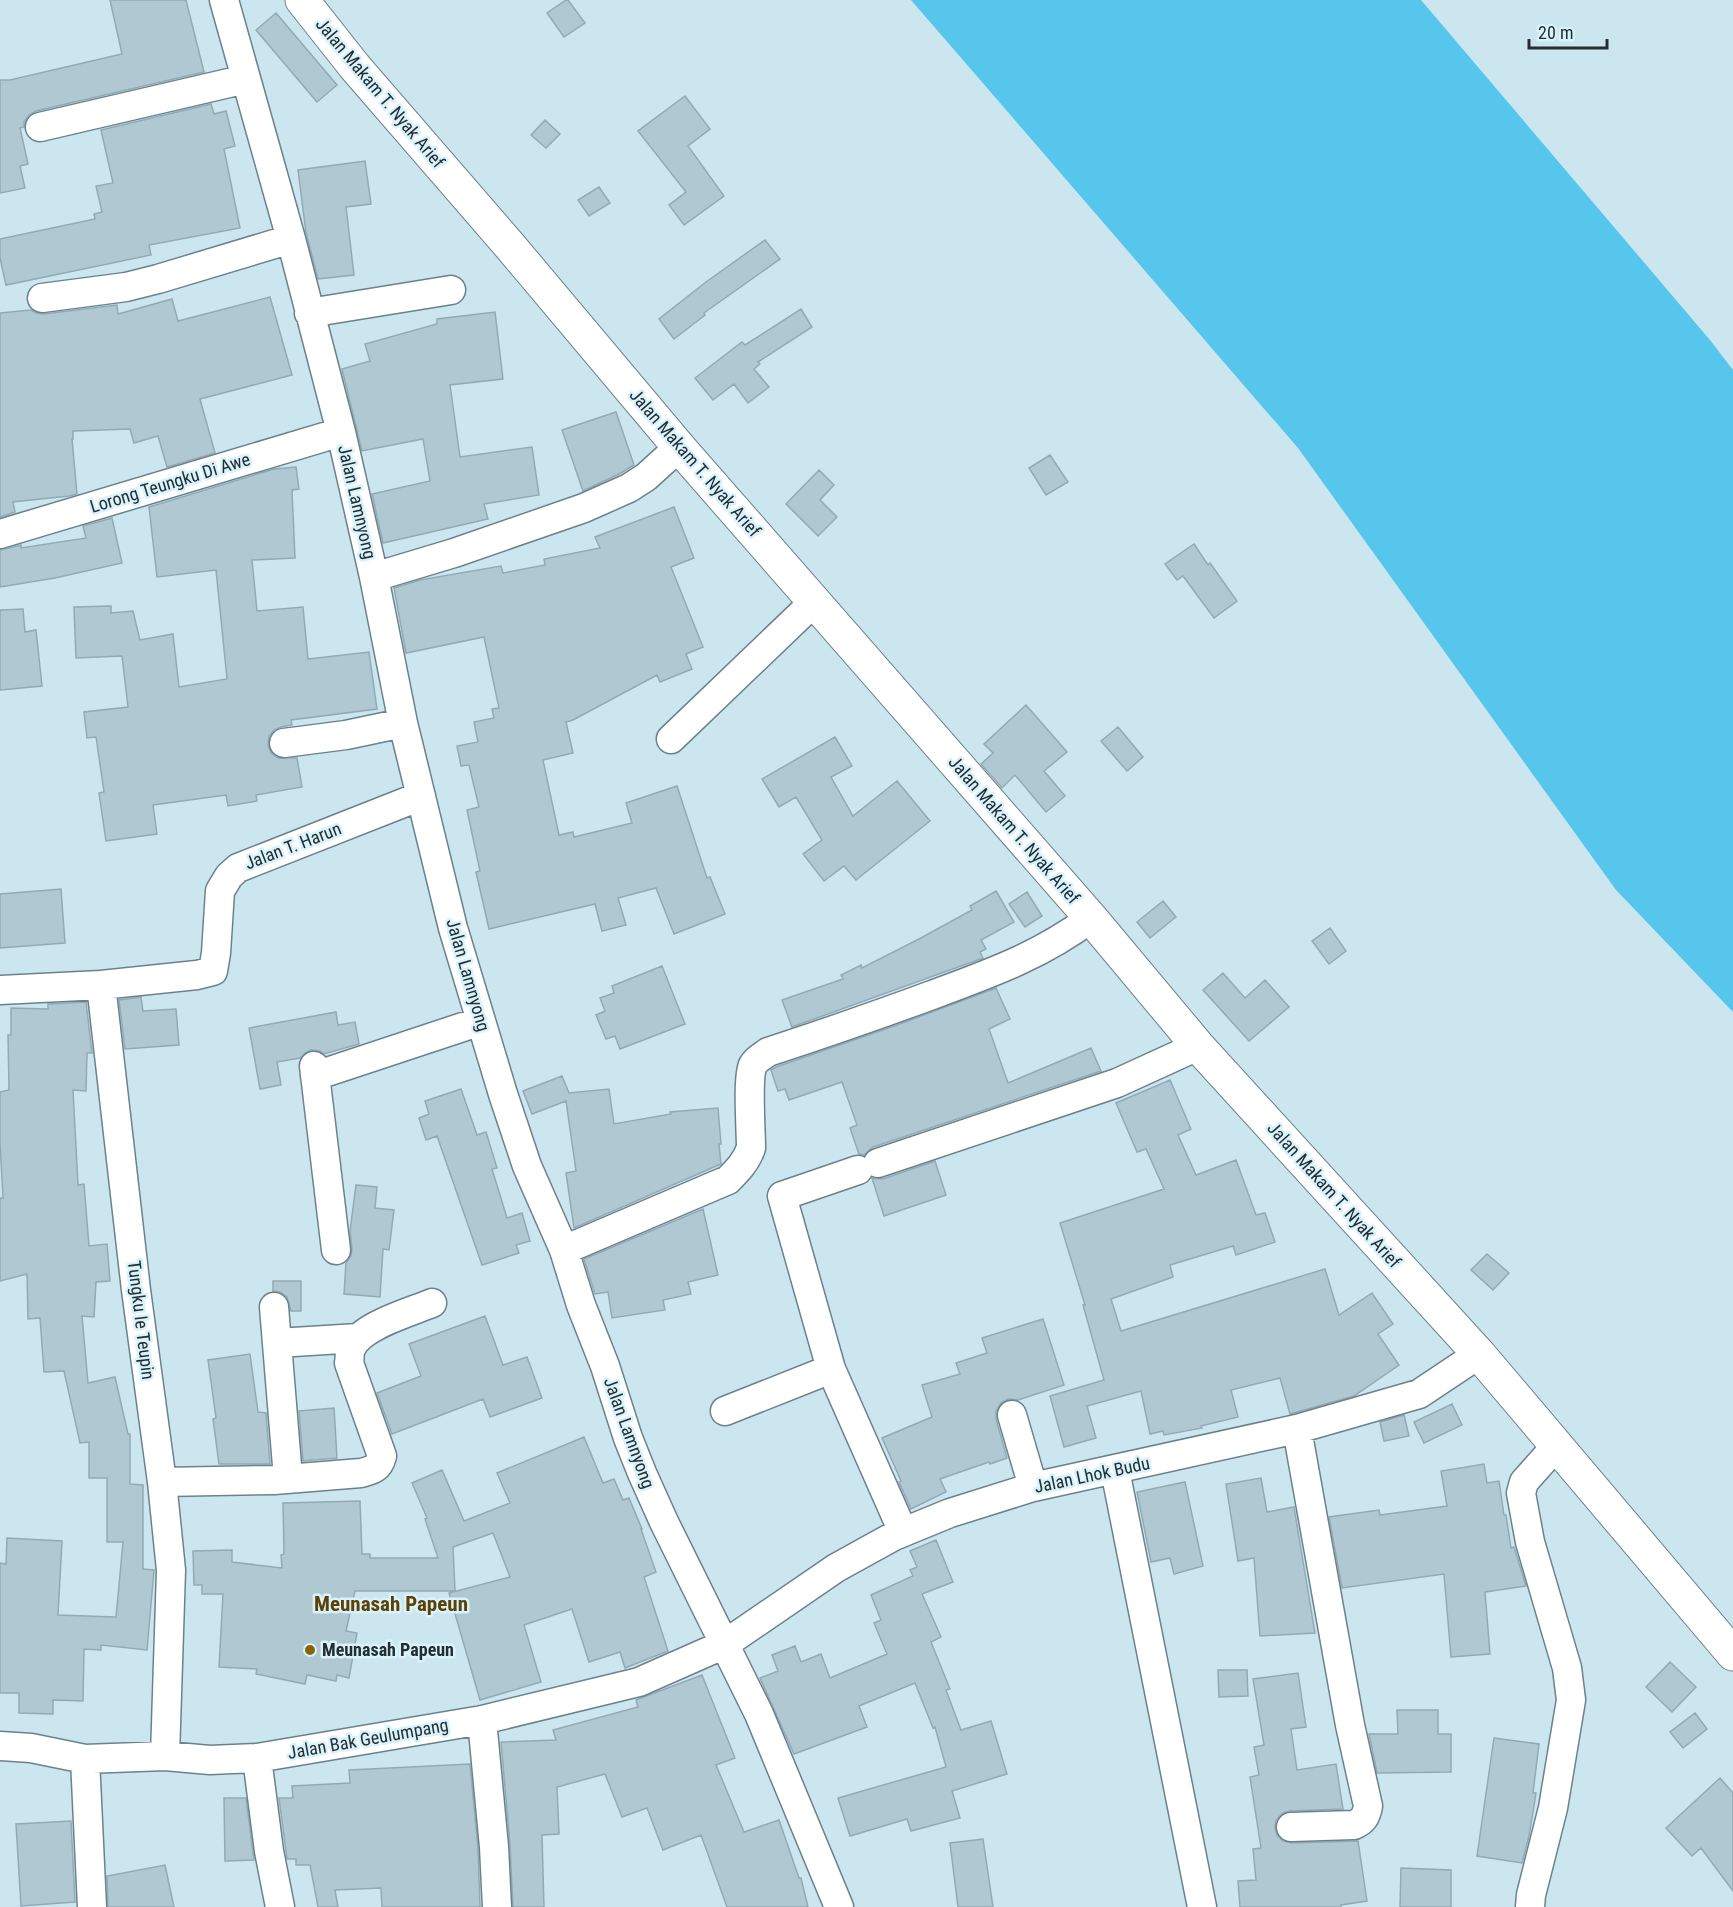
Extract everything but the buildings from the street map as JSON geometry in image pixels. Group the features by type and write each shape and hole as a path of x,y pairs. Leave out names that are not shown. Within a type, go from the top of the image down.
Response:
{"street":[{"name":"Jalan Lamnyong","path":"224,0 291,239 341,432 374,577 403,723 453,928 527,1166 564,1250 581,1305 642,1473 759,1713 839,1907"},
{"name":"Jalan Makam T. Nyak Arief","path":"302,0 355,67 510,246 679,447 1091,918 1198,1046 1479,1354 1733,1654"},
{"path":"40,128 246,79"},
{"path":"42,298 137,284 291,239"},
{"path":"309,313 451,290"},
{"name":"Lorong Teungku Di Awe","path":"0,534 341,432"},
{"path":"374,577 454,553 584,508 629,488 646,477 679,447"},
{"path":"671,740 815,602"},
{"path":"285,743 346,735 403,723"},
{"name":"Jalan T. Harun","path":"101,985 197,975 213,970 220,891 229,876 238,868 421,796"},
{"path":"564,1250 728,1180 740,1169 748,1158 751,1148 753,1065 768,1052 989,974 1038,953 1066,937 1091,918"},
{"path":"0,990 101,985"},
{"name":"Tungku Ie Teupin","path":"101,985 171,1570 165,1756"},
{"path":"336,1250 315,1071 481,1021"},
{"path":"903,1532 831,1369 783,1196 1117,1083 1198,1046"},
{"path":"162,1482 288,1478 361,1473 373,1470 380,1465 382,1456 350,1363 350,1349 358,1338 373,1327 432,1303"},
{"path":"274,1307 288,1478"},
{"path":"277,1343 358,1338"},
{"name":"Jalan Lhok Budu","path":"725,1644 836,1568 903,1532 950,1513 1033,1487 1297,1429 1419,1394 1479,1354"},
{"path":"725,1411 831,1369"},
{"path":"1012,1415 1033,1487"},
{"path":"1291,1827 1354,1825 1362,1822 1368,1806 1350,1725 1297,1429"},
{"path":"1530,1907 1553,1808 1571,1700 1567,1668 1530,1542 1521,1493 1524,1482 1557,1445"},
{"path":"1115,1470 1202,1907"},
{"name":"Jalan Bak Geulumpang","path":"0,1746 31,1748 85,1759 165,1756 210,1760 257,1758 482,1720 639,1682 725,1644"},
{"path":"482,1720 494,1847 497,1907"},
{"path":"257,1758 269,1851 280,1907"},
{"path":"85,1759 92,1907"}],"water":[{"path":"911,0 1421,0 1710,340 1733,370 1733,1012 1616,890 1298,448"}],"place":[{"name":"Meunasah Papeun","path":"310,1650"}],"district":[{"name":"Meunasah Papeun","path":"391,1604"}]}
